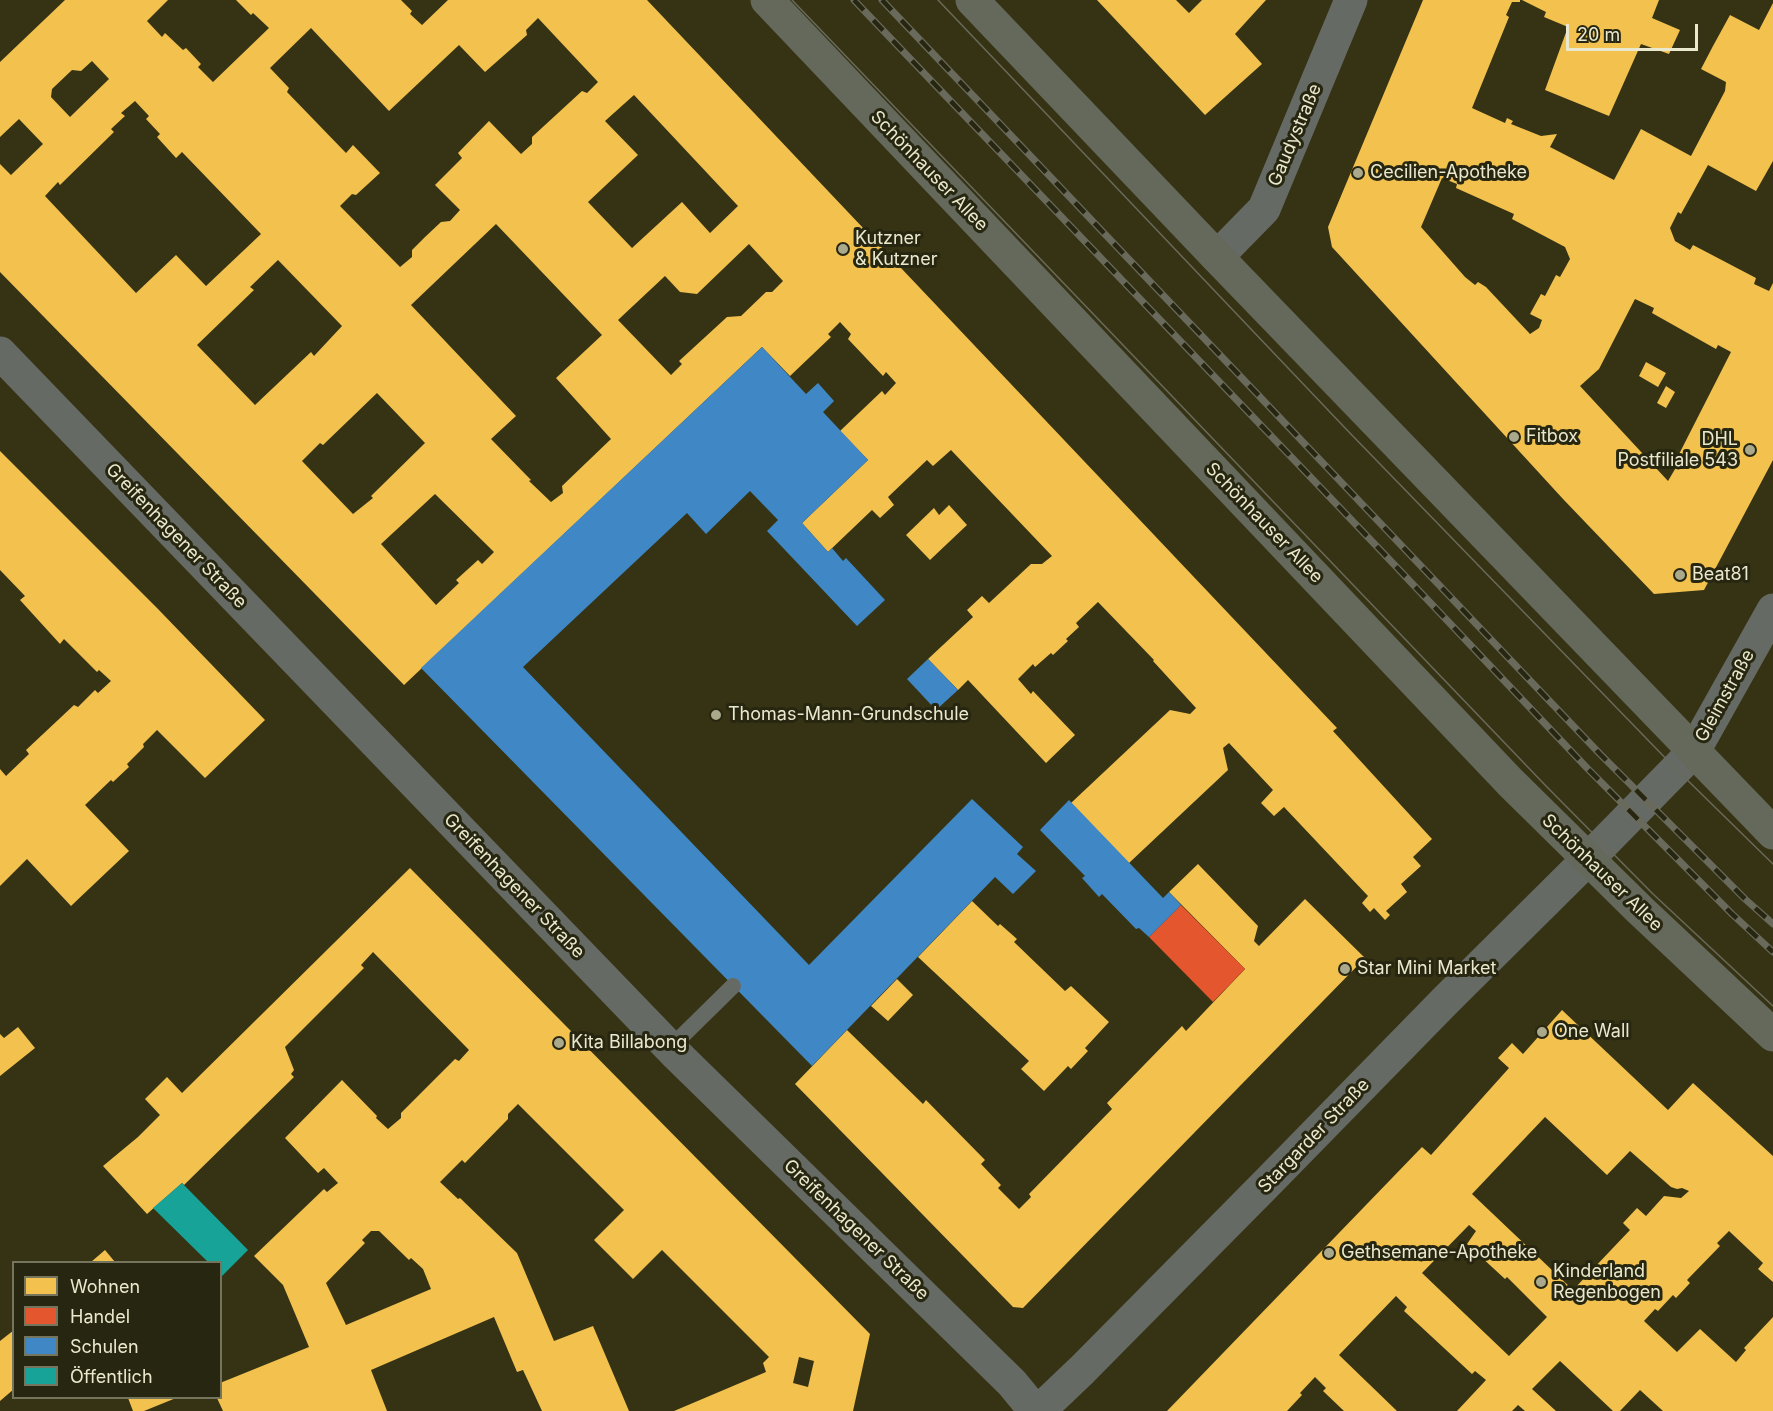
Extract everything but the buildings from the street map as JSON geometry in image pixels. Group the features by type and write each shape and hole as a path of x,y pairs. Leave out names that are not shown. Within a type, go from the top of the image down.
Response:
{"main road":[{"name":"Schönhauser Allee","path":"767,0 1516,789 1773,1035"},
{"path":"972,0 1773,833"}],"street":[{"name":"Gaudystraße","path":"1217,257 1263,209 1351,0"},
{"name":"Greifenhagener Straße","path":"0,353 670,1048 1012,1383 1037,1411"},
{"name":"Gleimstraße","path":"1587,859 1694,751 1773,610"},
{"name":"Stargarder Straße","path":"1037,1411 1082,1370 1587,859"}],"lane":[{"path":"670,1048 733,986"}],"tram line":[{"path":"792,0 1546,786 1653,894 1773,1006"},
{"path":"938,0 1347,430 1677,770 1773,864"}],"railway":[{"path":"854,0 1587,768 1732,914 1773,952"},
{"path":"882,0 1600,754 1773,924"}],"place":[{"name":"Cecilien-Apotheke","path":"1358,173"},
{"name":"Kutzner & Kutzner","path":"843,249"},
{"name":"Fitbox","path":"1514,437"},
{"name":"DHL Postfiliale 543","path":"1750,450"},
{"name":"Beat81","path":"1680,575"},
{"name":"Thomas-Mann-Grundschule","path":"716,715"},
{"name":"Star Mini Market","path":"1345,969"},
{"name":"One Wall","path":"1542,1032"},
{"name":"Kita Billabong","path":"559,1043"},
{"name":"Gethsemane-Apotheke","path":"1329,1253"},
{"name":"Kinderland Regenbogen","path":"1541,1282"}]}
